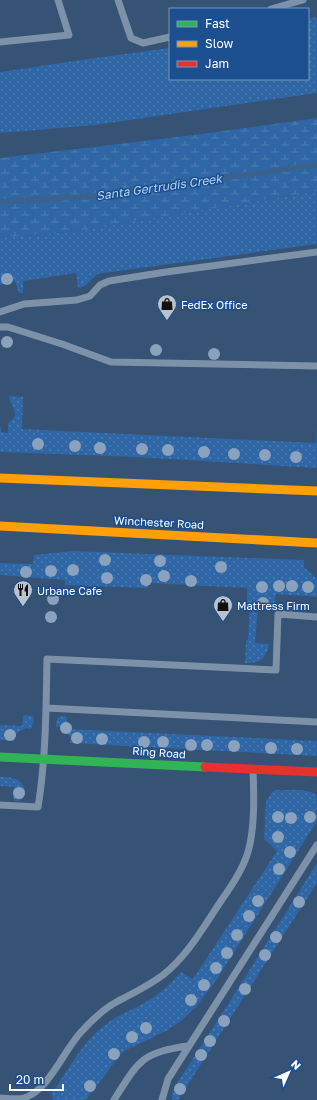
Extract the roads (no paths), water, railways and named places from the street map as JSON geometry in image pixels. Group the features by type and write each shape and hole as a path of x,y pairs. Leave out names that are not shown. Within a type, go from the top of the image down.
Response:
{"main road":[{"path":"0,478 317,491"},
{"name":"Winchester Road","path":"0,526 317,543"},
{"name":"Ring Road","path":"0,757 317,772"}],"lane":[{"path":"0,42 69,35 58,0"},
{"path":"118,0 131,38 143,43 169,37"},
{"path":"275,8 303,0"},
{"path":"0,312 24,304 77,300 90,296 100,285 109,281 317,252"},
{"path":"0,327 8,327 62,344 111,362 317,366"},
{"path":"0,805 38,807 44,759 47,659 276,670 278,614 317,617"},
{"path":"46,708 317,722"},
{"path":"0,1098 24,1098 38,1089 51,1074 81,1031 99,1014 117,1002 145,988 163,975 191,946 238,875 248,852 252,829 253,769"},
{"path":"162,1100 168,1079 188,1046 317,845"},
{"path":"114,1100 134,1068 147,1057 168,1049 188,1046"}],"waterway":[{"name":"Santa Gertrudis Creek","path":"0,202 94,196 317,165"}],"place":[{"name":"FedEx Office","path":"167,321"},
{"name":"Urbane Cafe","path":"23,607"},
{"name":"Mattress Firm","path":"223,622"}]}
